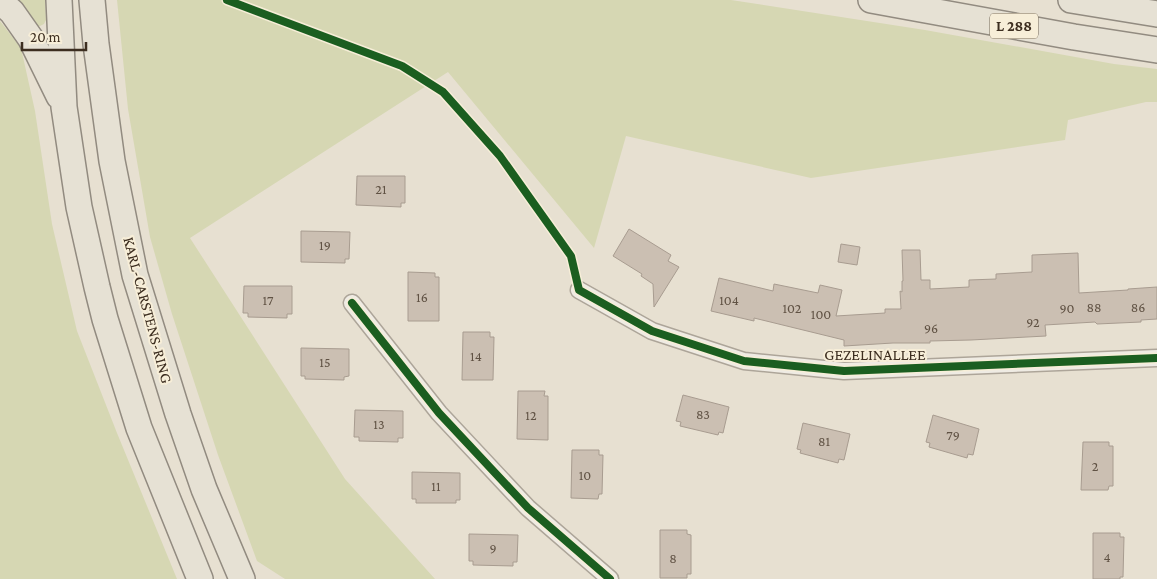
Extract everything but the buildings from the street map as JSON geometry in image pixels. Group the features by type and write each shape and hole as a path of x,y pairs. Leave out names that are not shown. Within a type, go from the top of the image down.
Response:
{"main road":[{"path":"59,0 64,107 79,206 97,287 139,428 200,579"},
{"name":"L 288","path":"871,0 1157,50"},
{"path":"1071,0 1157,14"},
{"path":"0,1 12,12 31,40 64,107"},
{"name":"KARL-CARSTENS-RING","path":"95,7 96,44 112,161 135,274 204,489 242,579"}],"street":[{"name":"GEZELINALLEE","path":"579,290 652,331 744,361 844,371 1157,358"},
{"path":"352,303 439,414 528,508 610,579"}],"green space":[{"path":"14,0 45,0 46,20 44,24 35,26"},
{"path":"117,0 731,0 925,30 1114,64 1157,69 1157,102 1146,102 1068,120 1065,140 811,178 626,136 594,248 448,72 190,238 345,479 435,579 285,579 257,561 218,455 172,314 150,237 128,109"},
{"path":"0,21 21,48 35,111 52,224 77,331 177,579 0,579"}],"cycle path":[{"path":"227,0 402,66 443,92 500,156 571,256 579,290 652,331 744,361 844,371 1157,358"},
{"path":"352,303 439,413 528,508 610,579"}]}
